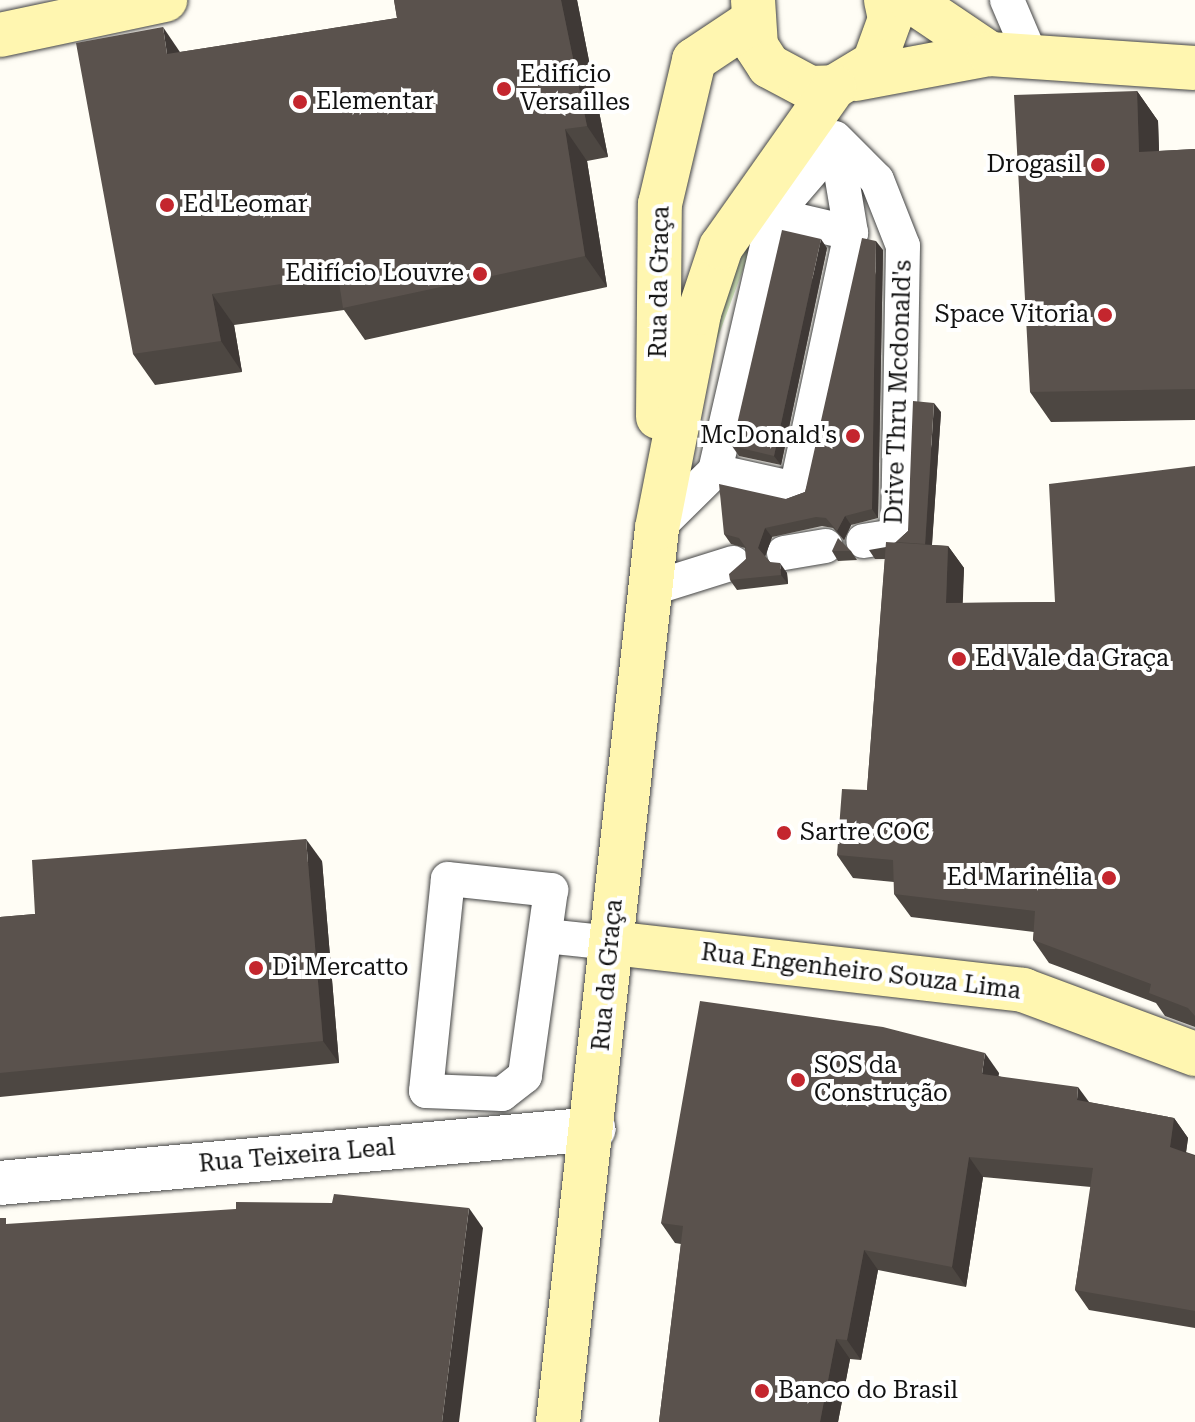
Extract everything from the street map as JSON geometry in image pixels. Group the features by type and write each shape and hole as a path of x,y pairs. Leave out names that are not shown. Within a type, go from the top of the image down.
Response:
{"main road":[{"path":"0,35 165,0"},
{"name":"Rua da Graça","path":"558,1422 594,1129 657,528 699,313 721,247 845,83 874,63 885,43 890,19 886,0"},
{"path":"910,0 990,54"},
{"path":"752,11 756,46 769,66 810,88 990,54 1033,61 1195,68"},
{"name":"Rua da Graça","path":"657,528 660,204 694,60 752,11"},
{"name":"Rua Engenheiro Souza Lima","path":"612,943 1023,990 1195,1054"}],"street":[{"name":"Rua Teixeira Leal","path":"0,1183 594,1129"}],"lane":[{"path":"1007,0 1033,61"},
{"path":"715,471 796,489 851,233 836,143 845,83"},
{"path":"657,528 715,471 774,215 836,143"},
{"name":"Drive Thru Mcdonald's","path":"836,143 877,180 903,246 898,524 895,536 863,541"},
{"path":"774,215 851,233"},
{"path":"784,553 825,546"},
{"path":"650,589 733,563"},
{"path":"418,1145 448,879 551,890 525,1076 502,1094 426,1091"},
{"path":"546,936 612,943"}],"green space":[{"path":"758,230 744,267 702,380 735,254"}],"building":[{"path":"394,0 561,0 587,126 565,129 585,256 343,308 338,276 212,294 221,341 133,354 76,43 163,27 167,54 397,18"},
{"path":"1137,91 1139,152 1195,149 1195,389 1030,392 1014,95"},
{"path":"782,230 821,239 774,456 732,446"},
{"path":"862,238 876,241 872,509 845,516 837,531 826,518 816,517 765,528 758,548 770,562 780,563 781,575 730,580 729,574 746,559 746,548 739,538 724,534 719,484 786,499 805,492"},
{"path":"913,401 934,403 925,544 896,542 908,531"},
{"path":"1195,466 1195,1016 1188,1008 1149,993 1151,984 1033,940 1035,911 894,894 893,860 837,855 842,789 867,790 886,542 948,546 946,603 1055,602 1049,484"},
{"path":"838,538 851,551 832,551"},
{"path":"306,839 323,1041 0,1073 0,917 35,914 32,860"},
{"path":"700,1001 883,1027 985,1053 982,1074 1078,1087 1077,1100 1174,1118 1170,1147 1195,1156 1195,1311 1075,1290 1093,1168 969,1157 952,1267 864,1250 847,1340 836,1339 820,1422 659,1422 683,1226 661,1223"},
{"path":"334,1194 469,1208 442,1422 0,1422 0,1218 6,1218 6,1224 236,1209 236,1202 332,1203"}],"place":[{"name":"Edifício Versailles","path":"504,89"},
{"name":"Elementar","path":"300,102"},
{"name":"Drogasil","path":"1098,165"},
{"name":"Ed Leomar","path":"167,205"},
{"name":"Edifício Louvre","path":"480,274"},
{"name":"Space Vitoria","path":"1105,315"},
{"name":"McDonald's","path":"853,436"},
{"name":"Ed Vale da Graça","path":"959,659"},
{"name":"Sartre COC","path":"784,833"},
{"name":"Ed Marinélia","path":"1109,878"},
{"name":"Di Mercatto","path":"256,968"},
{"name":"SOS da Construção","path":"798,1080"},
{"name":"Banco do Brasil","path":"762,1391"}]}
